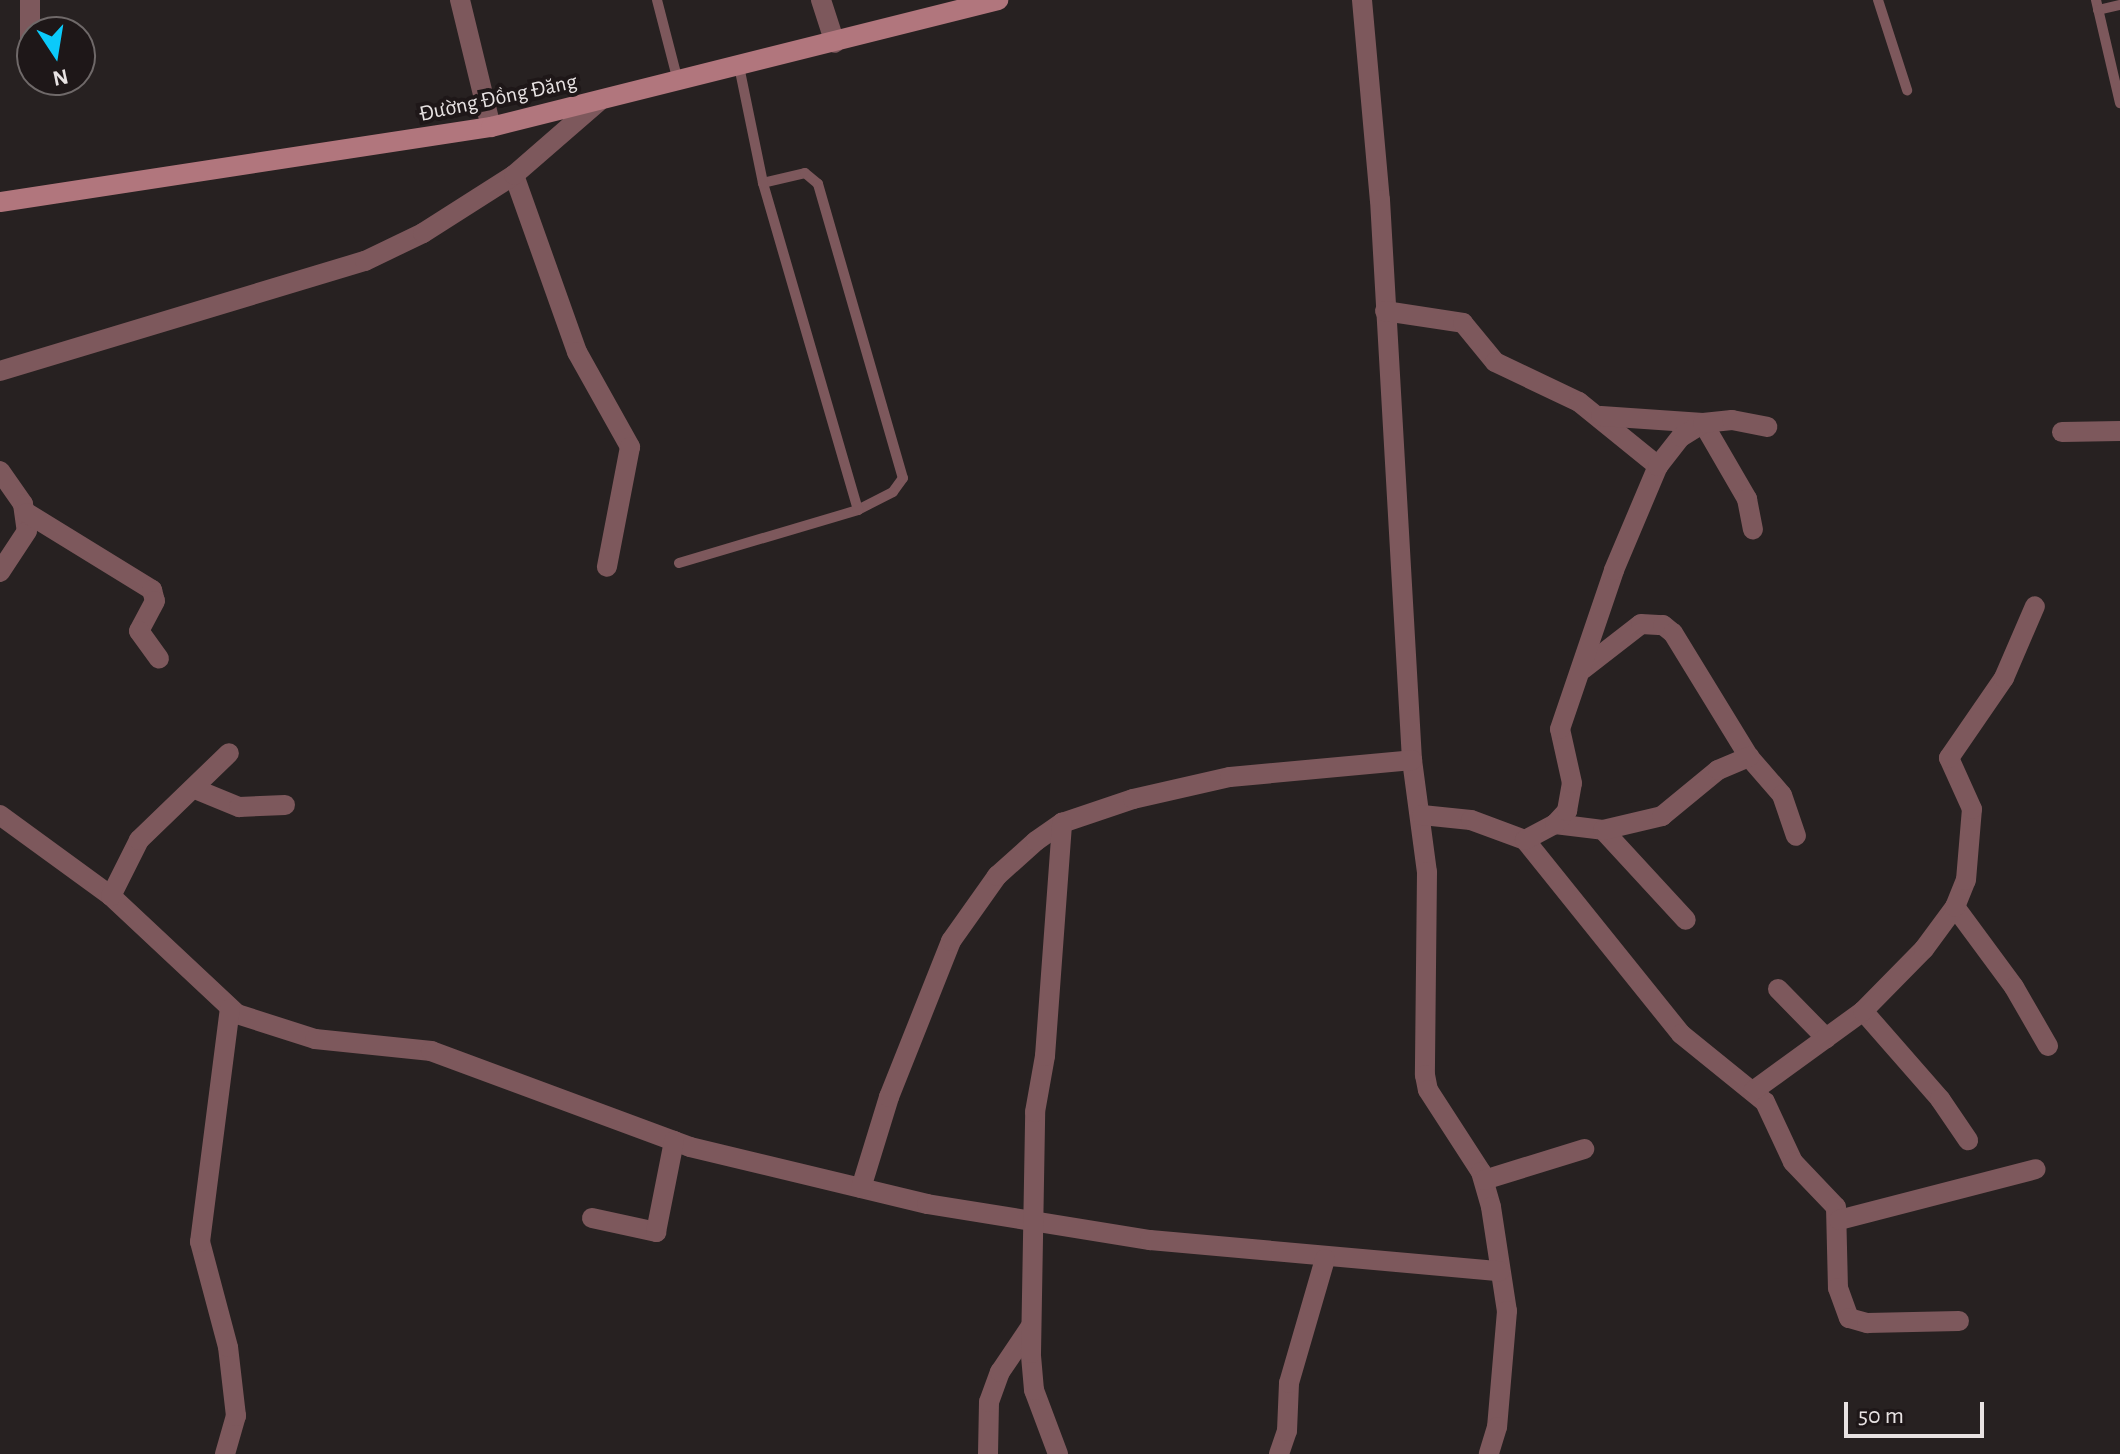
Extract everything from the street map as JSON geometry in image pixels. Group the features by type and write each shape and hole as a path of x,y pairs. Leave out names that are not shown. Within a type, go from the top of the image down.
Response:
{"main road":[{"name":"Đường Đồng Đăng","path":"0,202 491,127 998,0"}],"street":[{"path":"460,0 491,127"},
{"path":"821,0 835,43"},
{"path":"1362,0 1385,311 1412,760 1422,815 1427,872 1425,1075 1428,1090 1484,1180 1506,1300 1505,1357 1489,1454"},
{"path":"0,371 365,261 423,233 514,175 599,101"},
{"path":"514,175 577,352 630,447 607,567"},
{"path":"1385,311 1463,323 1495,362 1536,379 1601,416 1658,466"},
{"path":"1601,416 1703,423 1732,420 1767,427"},
{"path":"1525,840 1555,824 1572,797 1560,729 1583,669 1614,570 1658,466 1681,437 1703,423"},
{"path":"1703,423 1747,499 1753,529"},
{"path":"2062,432 2120,431"},
{"path":"0,471 27,513 152,590 155,601 139,631 159,659"},
{"path":"0,572 27,531 27,513"},
{"path":"1753,1091 1863,1011 1924,949 1955,907 1966,880 1972,809 1949,758 2004,678 2035,606"},
{"path":"1583,669 1641,624 1663,625 1673,633 1749,757 1782,795 1796,836"},
{"path":"111,896 139,840 229,753"},
{"path":"1555,824 1603,830 1662,816 1718,770 1749,757"},
{"path":"861,1188 889,1097 951,941 997,876 1062,823 1133,799 1230,777 1412,760"},
{"path":"195,789 239,807 285,805"},
{"path":"0,815 111,896 230,1009 315,1039 431,1051 674,1141 754,1166 1034,1223 1325,1259 1500,1271"},
{"path":"1422,815 1471,820 1525,840 1681,1034 1753,1091 1780,1125 1793,1162 1830,1196 1839,1220 1838,1288 1842,1310 1849,1318 1867,1323 1959,1321"},
{"path":"1058,1454 1034,1390 1031,1326 1035,1112 1045,1056 1062,823"},
{"path":"1603,830 1686,920"},
{"path":"1955,907 2021,998 2048,1046"},
{"path":"1778,989 1826,1038"},
{"path":"225,1454 234,1402 223,1326 200,1242 230,1009"},
{"path":"1863,1011 1940,1099 1968,1140"},
{"path":"592,1218 656,1232 674,1141"},
{"path":"1484,1180 1584,1149"},
{"path":"1839,1220 2036,1169"},
{"path":"1279,1454 1287,1431 1289,1383 1325,1259"},
{"path":"988,1454 989,1402 1000,1372 1031,1326"}],"lane":[{"path":"657,0 678,81"},
{"path":"1878,0 1907,90"},
{"path":"2120,5 2097,5 2120,103"},
{"path":"739,66 763,183 858,510"},
{"path":"679,563 858,510 893,492 903,478 818,184 805,173 763,183"}]}
